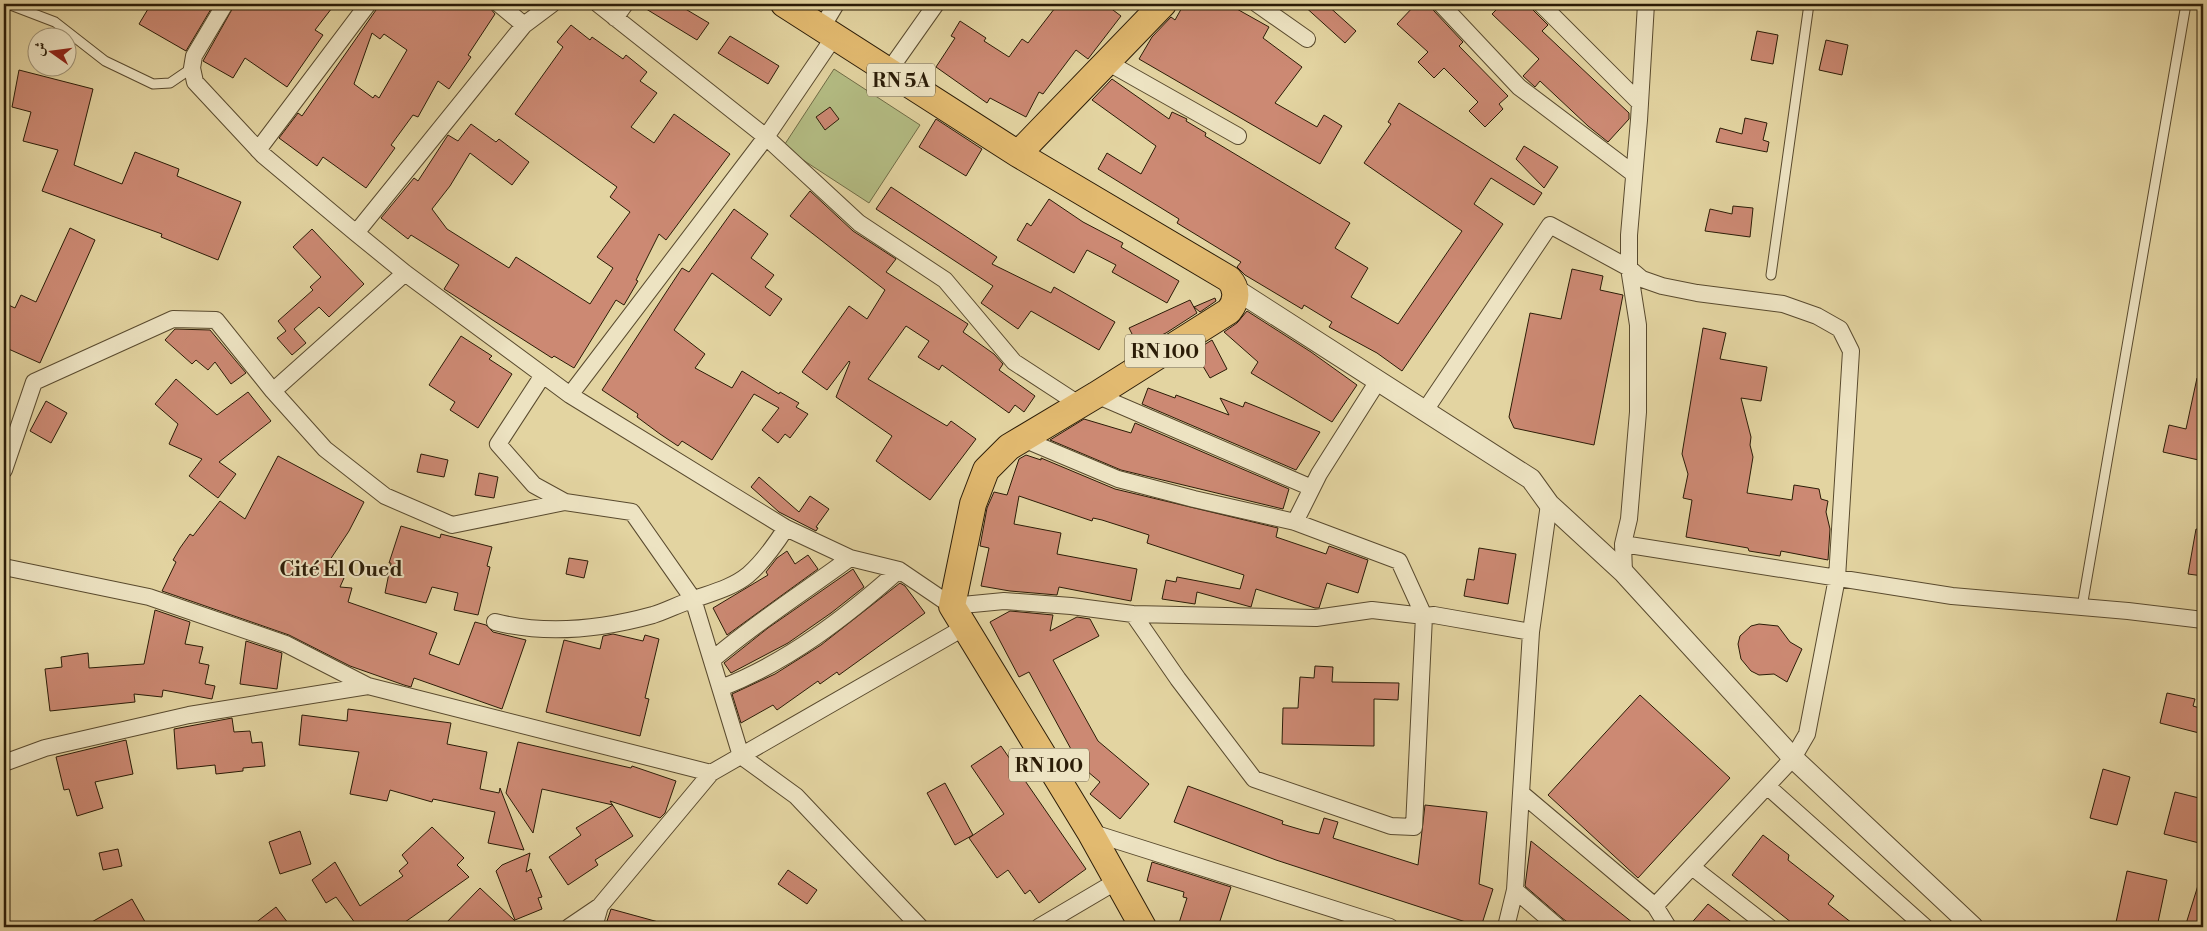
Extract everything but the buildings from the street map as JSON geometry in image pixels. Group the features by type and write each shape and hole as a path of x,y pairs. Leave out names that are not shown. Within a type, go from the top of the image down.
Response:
{"main road":[{"name":"RN 5A","path":"784,4 1018,154"},
{"path":"1163,4 1018,154 1229,279 1235,289"},
{"name":"RN 100","path":"1143,927 1090,832 958,616 973,504 986,470 1009,447 1088,400 1229,311 1235,301 1235,289"}],"street":[{"path":"225,4 194,56 192,68 195,82 258,150 356,234 405,273 570,394 786,528 850,558 899,570 958,616"},
{"path":"258,150 368,4"},
{"path":"499,4 524,25"},
{"path":"356,234 524,25 552,4"},
{"path":"598,4 766,137 859,223 945,280 1014,362 1088,400 1312,488"},
{"path":"615,18 625,4"},
{"path":"570,394 766,137 827,33 836,4"},
{"path":"888,72 936,4"},
{"path":"1257,4 1307,39"},
{"path":"1441,4 1519,87 1634,174"},
{"path":"1541,4 1640,102"},
{"path":"1624,573 1622,544 1629,519 1638,412 1638,325 1629,268 1629,235 1646,4"},
{"path":"1107,62 1238,136"},
{"path":"1424,412 1550,225 1629,268 1642,279 1662,286 1698,294 1783,304 1818,316 1840,329 1851,351 1837,578 1807,734 1793,758 1656,906"},
{"path":"273,391 405,273"},
{"path":"1235,289 1531,479 1549,504 1624,573 1793,758 1973,927"},
{"path":"4,470 34,382 173,319 216,320 273,391 325,449 385,496 452,526 565,502"},
{"path":"543,375 498,444 534,485 565,502 632,512 693,599 741,756 796,796 920,927"},
{"path":"1295,522 1312,488 1378,381"},
{"path":"1023,438 1118,479 1194,500 1295,522 1399,561 1424,616 1414,827 1391,826 1254,779 1178,679 1133,614"},
{"path":"1506,927 1515,890 1530,632 1549,504"},
{"path":"495,622 532,629 589,627 617,623 654,614 716,592 747,576 771,551 786,528"},
{"path":"1622,544 1952,596 2203,620"},
{"path":"712,660 744,633 850,558"},
{"path":"4,567 149,597 286,644 368,686 711,773"},
{"path":"721,688 753,676 804,644 855,609 899,570"},
{"path":"569,927 600,906 711,773 741,756 958,616 1004,601 1071,606 1133,614 1316,618 1372,610 1424,616 1434,615 1530,632"},
{"path":"4,763 45,748 189,715 368,686"},
{"path":"1767,786 1925,927"},
{"path":"1521,793 1656,906 1668,927"},
{"path":"1090,832 1390,927"},
{"path":"1692,867 1769,927"},
{"path":"1039,927 1117,881"},
{"path":"1515,890 1558,927"},
{"path":"594,927 600,906"}],"lane":[{"path":"8,4 55,22 106,61 153,84 170,83 192,68"},
{"path":"1770,275 1810,4"},
{"path":"2082,607 2186,4"}],"green space":[{"path":"834,69 920,125 869,203 783,147"}],"district":[{"name":"Cité El Oued","path":"341,569"}]}
